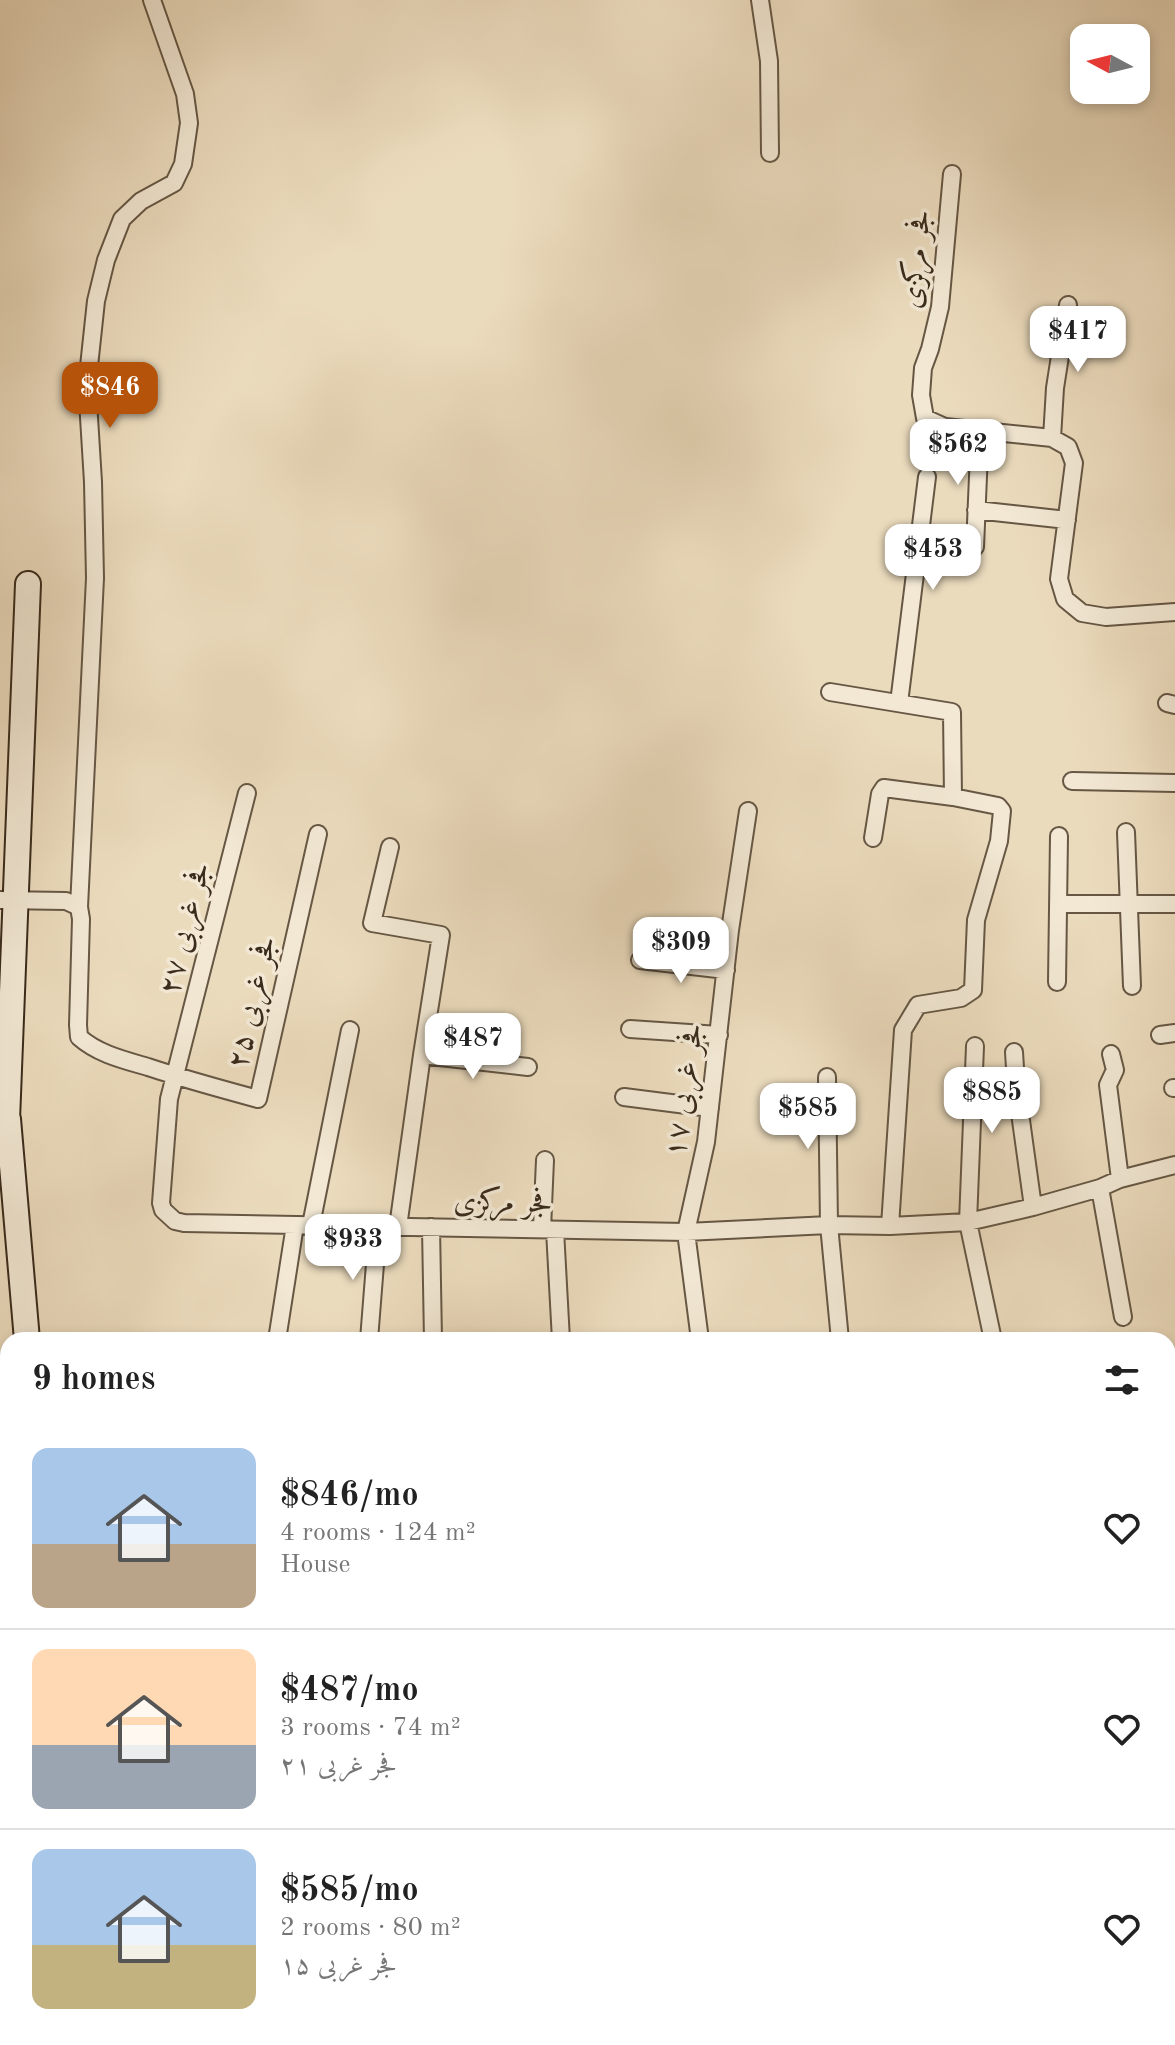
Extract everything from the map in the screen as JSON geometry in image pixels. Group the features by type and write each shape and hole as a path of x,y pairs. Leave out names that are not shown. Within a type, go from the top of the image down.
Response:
{"main road":[{"path":"26,1332 4,1119 8,900 28,584"}],"street":[{"path":"152,0 185,94 189,123 183,164 174,183 141,201 122,219 112,240 96,301 87,385 95,578 73,904 81,919 79,1037 113,1056 175,1077"},
{"path":"760,0 769,61 770,153"},
{"name":"فجر مرکزی","path":"952,174 940,307 923,368 921,395 925,418 945,427 980,429"},
{"path":"1052,438 1055,388 1068,305"},
{"path":"975,547 980,429 1052,438 1068,447 1074,463 1059,579 1065,599 1082,613 1106,617 1175,612"},
{"path":"899,703 927,477"},
{"path":"976,510 1067,520"},
{"path":"830,692 952,712 953,797"},
{"path":"1072,781 1175,783"},
{"path":"873,838 880,794 884,788 953,797 998,806 1002,811 999,841 976,920 973,990 961,998 918,1005 903,1030 890,1226"},
{"name":"فجر غربی ۲۷","path":"175,1077 247,793"},
{"name":"فجر غربی ۱۷","path":"699,1332 686,1232 706,1142 748,811"},
{"path":"1126,832 1132,986"},
{"name":"فجر غربی ۲۵","path":"175,1077 258,1099 318,834"},
{"path":"1057,982 1059,836"},
{"path":"390,847 372,923 441,935 398,1227"},
{"path":"8,900 73,904"},
{"path":"1059,904 1175,904"},
{"path":"640,960 726,970"},
{"path":"630,1029 719,1035"},
{"path":"279,1332 350,1030"},
{"path":"975,1046 968,1222 991,1332"},
{"path":"1014,1052 1033,1207"},
{"path":"1111,1054 1115,1070 1108,1085 1120,1179"},
{"path":"422,1055 528,1067"},
{"name":"فجر مرکزی","path":"175,1077 169,1099 161,1203 163,1210 175,1221 184,1223 686,1232 968,1222 1033,1207 1100,1188 1120,1179 1175,1166"},
{"path":"827,1077 829,1225 839,1332"},
{"path":"624,1097 710,1108"},
{"path":"545,1160 548,1230 560,1332"},
{"path":"1100,1188 1123,1317"},
{"path":"370,1332 378,1226"},
{"path":"431,1227 433,1332"}]}
